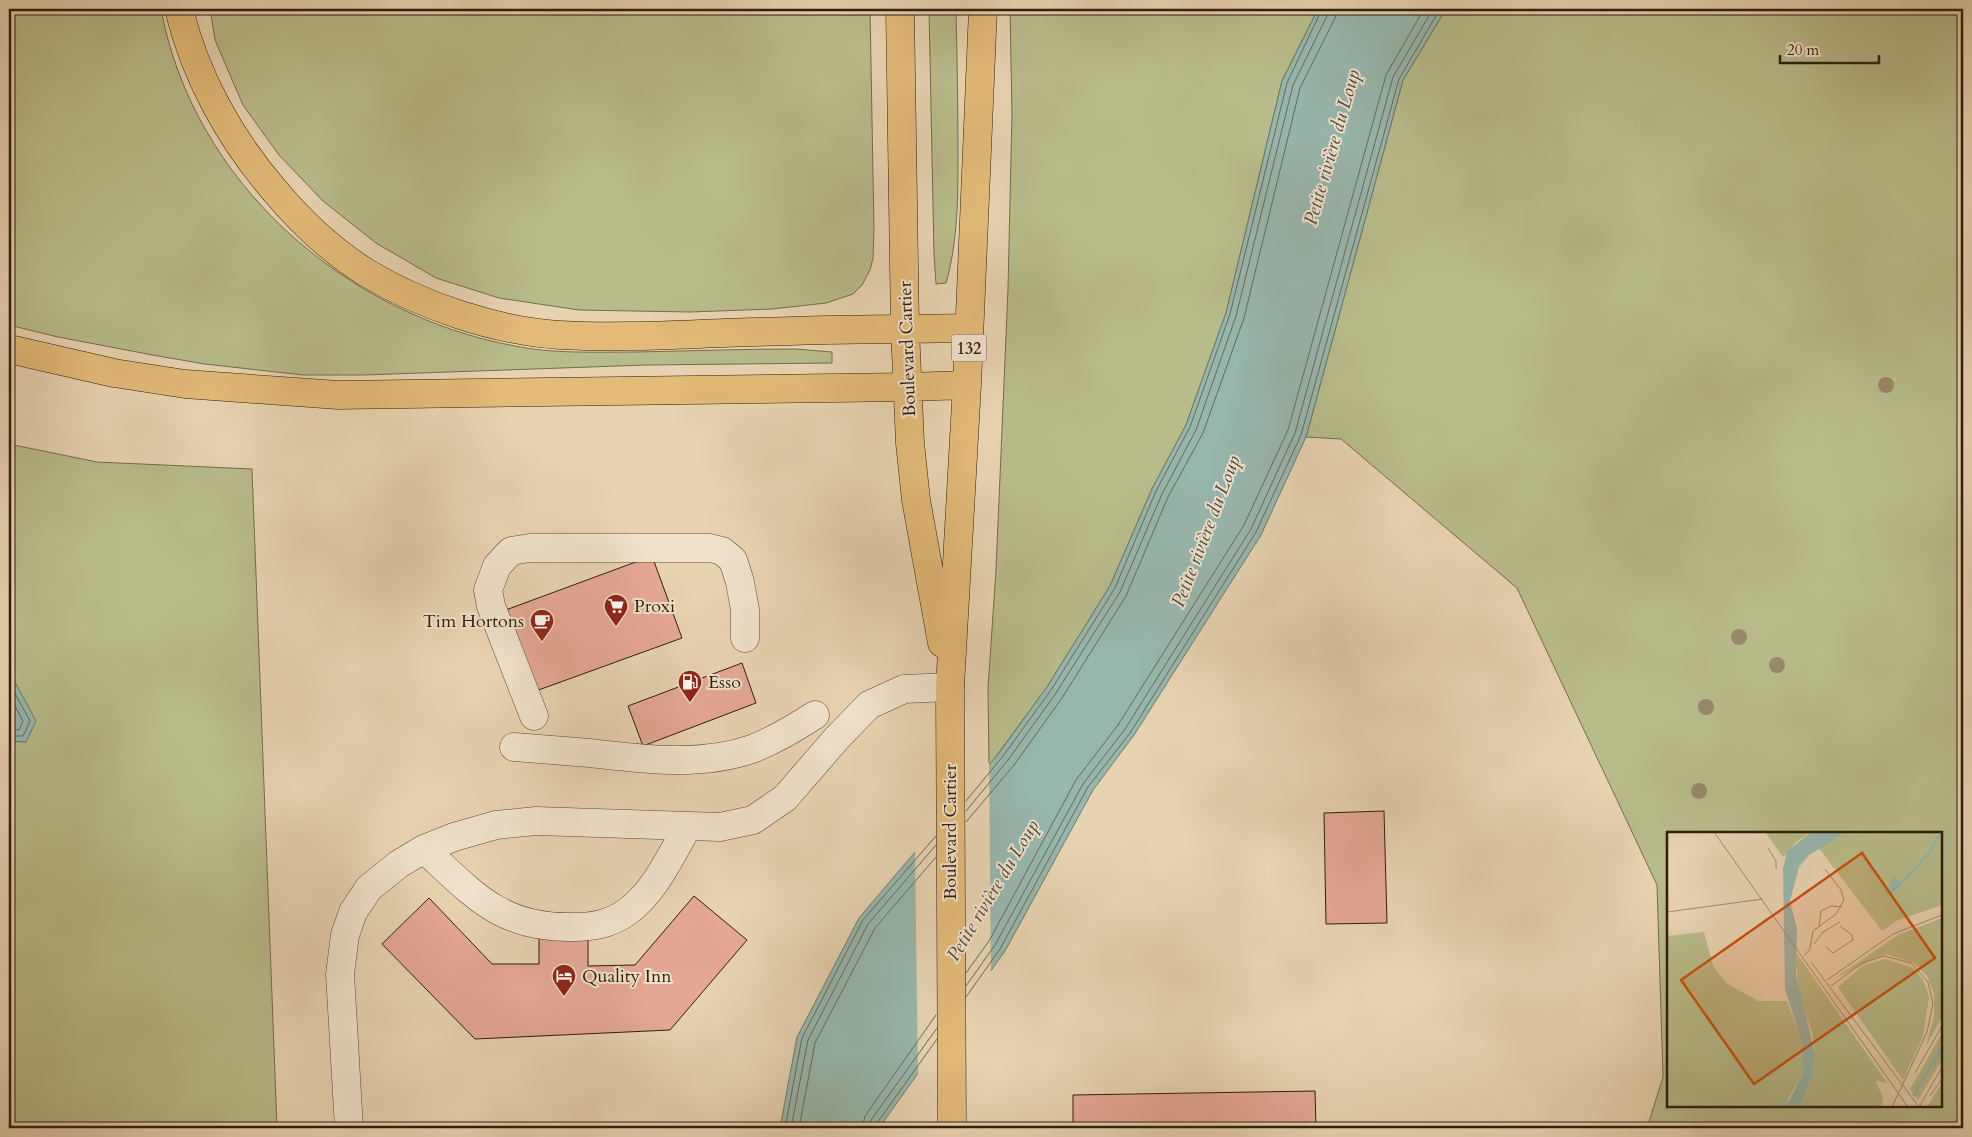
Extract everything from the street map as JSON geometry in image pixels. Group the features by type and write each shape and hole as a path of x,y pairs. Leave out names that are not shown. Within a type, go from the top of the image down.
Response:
{"main road":[{"path":"179,9 185,33 225,123 257,170 292,211 326,242 367,272 417,298 460,315 510,327 558,335 628,336 970,328"},
{"name":"Boulevard Cartier","path":"900,9 907,387 916,500 950,687"},
{"name":"Boulevard Cartier","path":"952,1128 950,687 970,328 983,9"},
{"path":"9,350 114,373 185,384 338,395 967,385"}],"lane":[{"path":"534,716 491,606 488,590 497,566 511,551 530,548 644,547 710,548 722,551 733,560 740,582 745,610 745,638"},
{"path":"349,1128 340,974 345,935 353,912 369,888 399,864 424,849 454,837 496,825 536,821 720,827 753,820 785,798 837,738 869,705 904,689 950,687"},
{"path":"514,747 651,760 688,760 719,757 750,749 779,737 815,715"},
{"path":"424,849 472,893 499,912 527,924 552,928 593,927 607,923 627,912 650,888 688,826"}],"green space":[{"path":"9,9 161,9 178,72 206,130 242,183 286,231 337,271 392,305 452,330 530,349 635,352 796,349 832,352 832,363 646,365 364,375 303,375 205,364 58,337 9,325"},
{"path":"210,9 870,9 874,230 873,258 870,270 862,285 853,294 826,303 772,309 690,312 579,310 499,298 436,278 376,243 323,201 279,155 243,105 215,40"},
{"path":"929,9 956,9 958,186 956,219 953,251 946,283 936,284 934,255"},
{"path":"1010,9 1318,9 1282,81 1226,313 1186,425 1152,489 1110,586 1047,687 989,766 988,688 996,570 1008,289 1012,114"},
{"path":"1446,9 1963,9 1963,1128 1647,1128 1663,1077 1657,885 1517,588 1341,439 1306,437 1403,80"},
{"path":"9,444 97,462 252,469 277,1128 9,1128 9,741 26,742 14,681 9,679"}],"water":[{"name":"Petite rivière du Loup","path":"1318,9 1446,9 1403,80 1306,437 1261,535 1134,735 1093,790 1005,951 879,1128 780,1128 797,1037 859,918 999,753 1047,687 1110,586 1152,489 1186,425 1226,313 1282,81"},
{"path":"9,679 14,680 36,721 26,742 9,741"}],"pier":[{"path":"989,762 991,975 918,1079 915,849"}],"building":[{"path":"652,556 682,638 533,692 503,611"},
{"path":"742,663 756,703 643,746 628,706"},
{"path":"1384,811 1387,923 1326,924 1324,813"},
{"path":"694,896 747,940 670,1030 475,1039 382,944 429,898 492,964 539,964 539,921 588,921 588,966 635,965"},
{"path":"1315,1091 1316,1128 1073,1128 1073,1095"}],"place":[{"name":"Proxi","path":"616,627"},
{"name":"Tim Hortons","path":"542,642"},
{"name":"Esso","path":"690,703"},
{"name":"Quality Inn","path":"564,997"}]}
